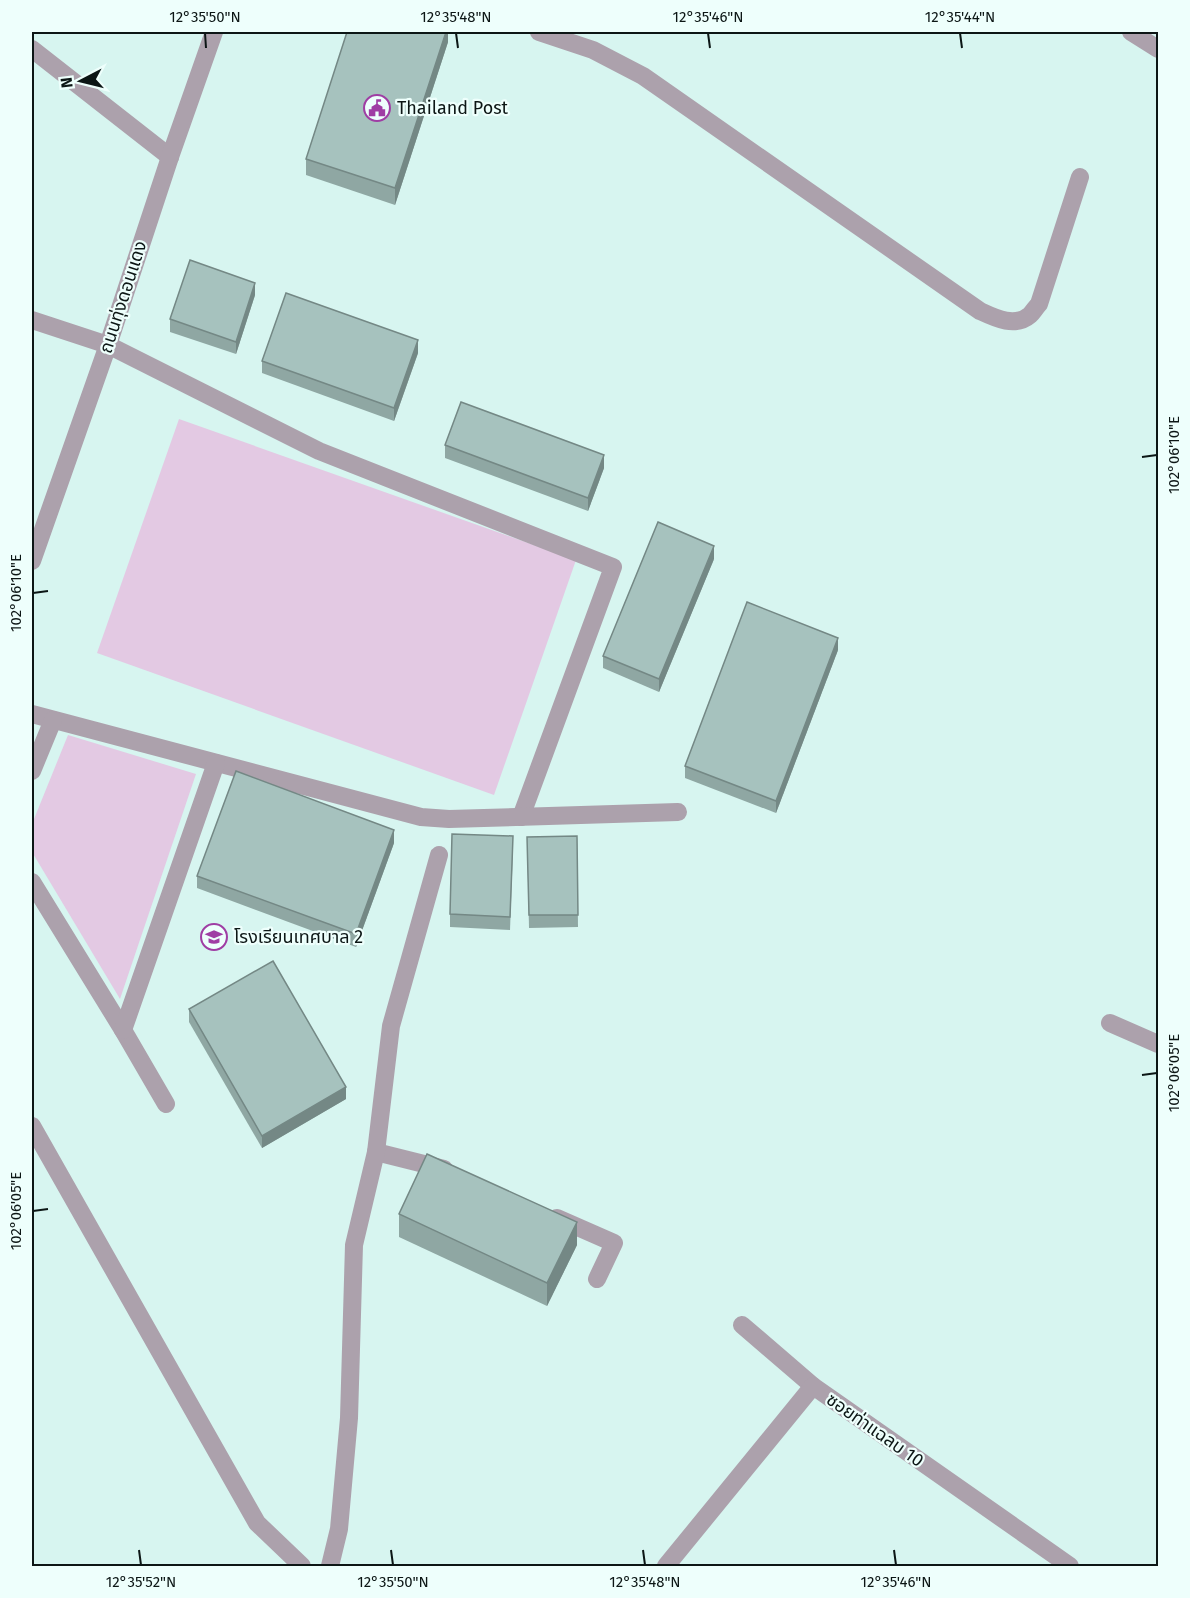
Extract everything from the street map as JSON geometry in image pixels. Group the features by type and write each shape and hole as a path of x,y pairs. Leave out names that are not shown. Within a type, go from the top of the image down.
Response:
{"street":[{"name":"ถนนทุ่งดอนแดง","path":"32,561 214,32"},
{"path":"539,32 592,50 643,76 980,311 999,320 1015,322 1029,316 1039,304 1080,177"},
{"path":"1131,32 1158,49"},
{"path":"32,49 170,157"},
{"path":"32,320 108,345 319,451 613,567 521,817"},
{"path":"32,714 421,817 449,819 678,812"},
{"path":"32,771 54,720"},
{"path":"123,1030 216,763"},
{"path":"330,1566 339,1529 349,1418 354,1245 376,1152 391,1026 439,855"},
{"path":"32,882 166,1104"},
{"path":"1110,1023 1158,1044"},
{"path":"32,1126 257,1523 302,1566"},
{"path":"376,1152 445,1169 455,1174"},
{"path":"540,1211 614,1243 597,1278"},
{"path":"742,1325 813,1386"},
{"name":"ซอยท่าแฉลบ 10","path":"666,1566 813,1386 1070,1566"}],"shaded area":[{"path":"179,419 576,560 494,795 97,653"},
{"path":"68,735 196,774 120,999 32,852 32,824"}],"building":[{"name":"Thailand Post","path":"347,32 446,32 395,188 306,159"},
{"path":"190,260 255,283 236,342 170,319"},
{"path":"286,293 418,340 394,408 262,361"},
{"path":"461,402 604,455 588,498 445,445"},
{"path":"658,522 714,546 659,679 603,656"},
{"path":"747,602 838,638 776,801 685,766"},
{"path":"236,771 394,830 356,934 197,876"},
{"path":"452,834 513,836 510,917 450,914"},
{"path":"577,836 578,915 529,915 527,837"},
{"path":"273,961 346,1087 262,1136 189,1009"},
{"path":"427,1154 577,1222 547,1283 399,1214"}],"place":[{"name":"Thailand Post","path":"377,108"},
{"name":"โรงเรียนเทศบาล 2","path":"214,937"}]}
